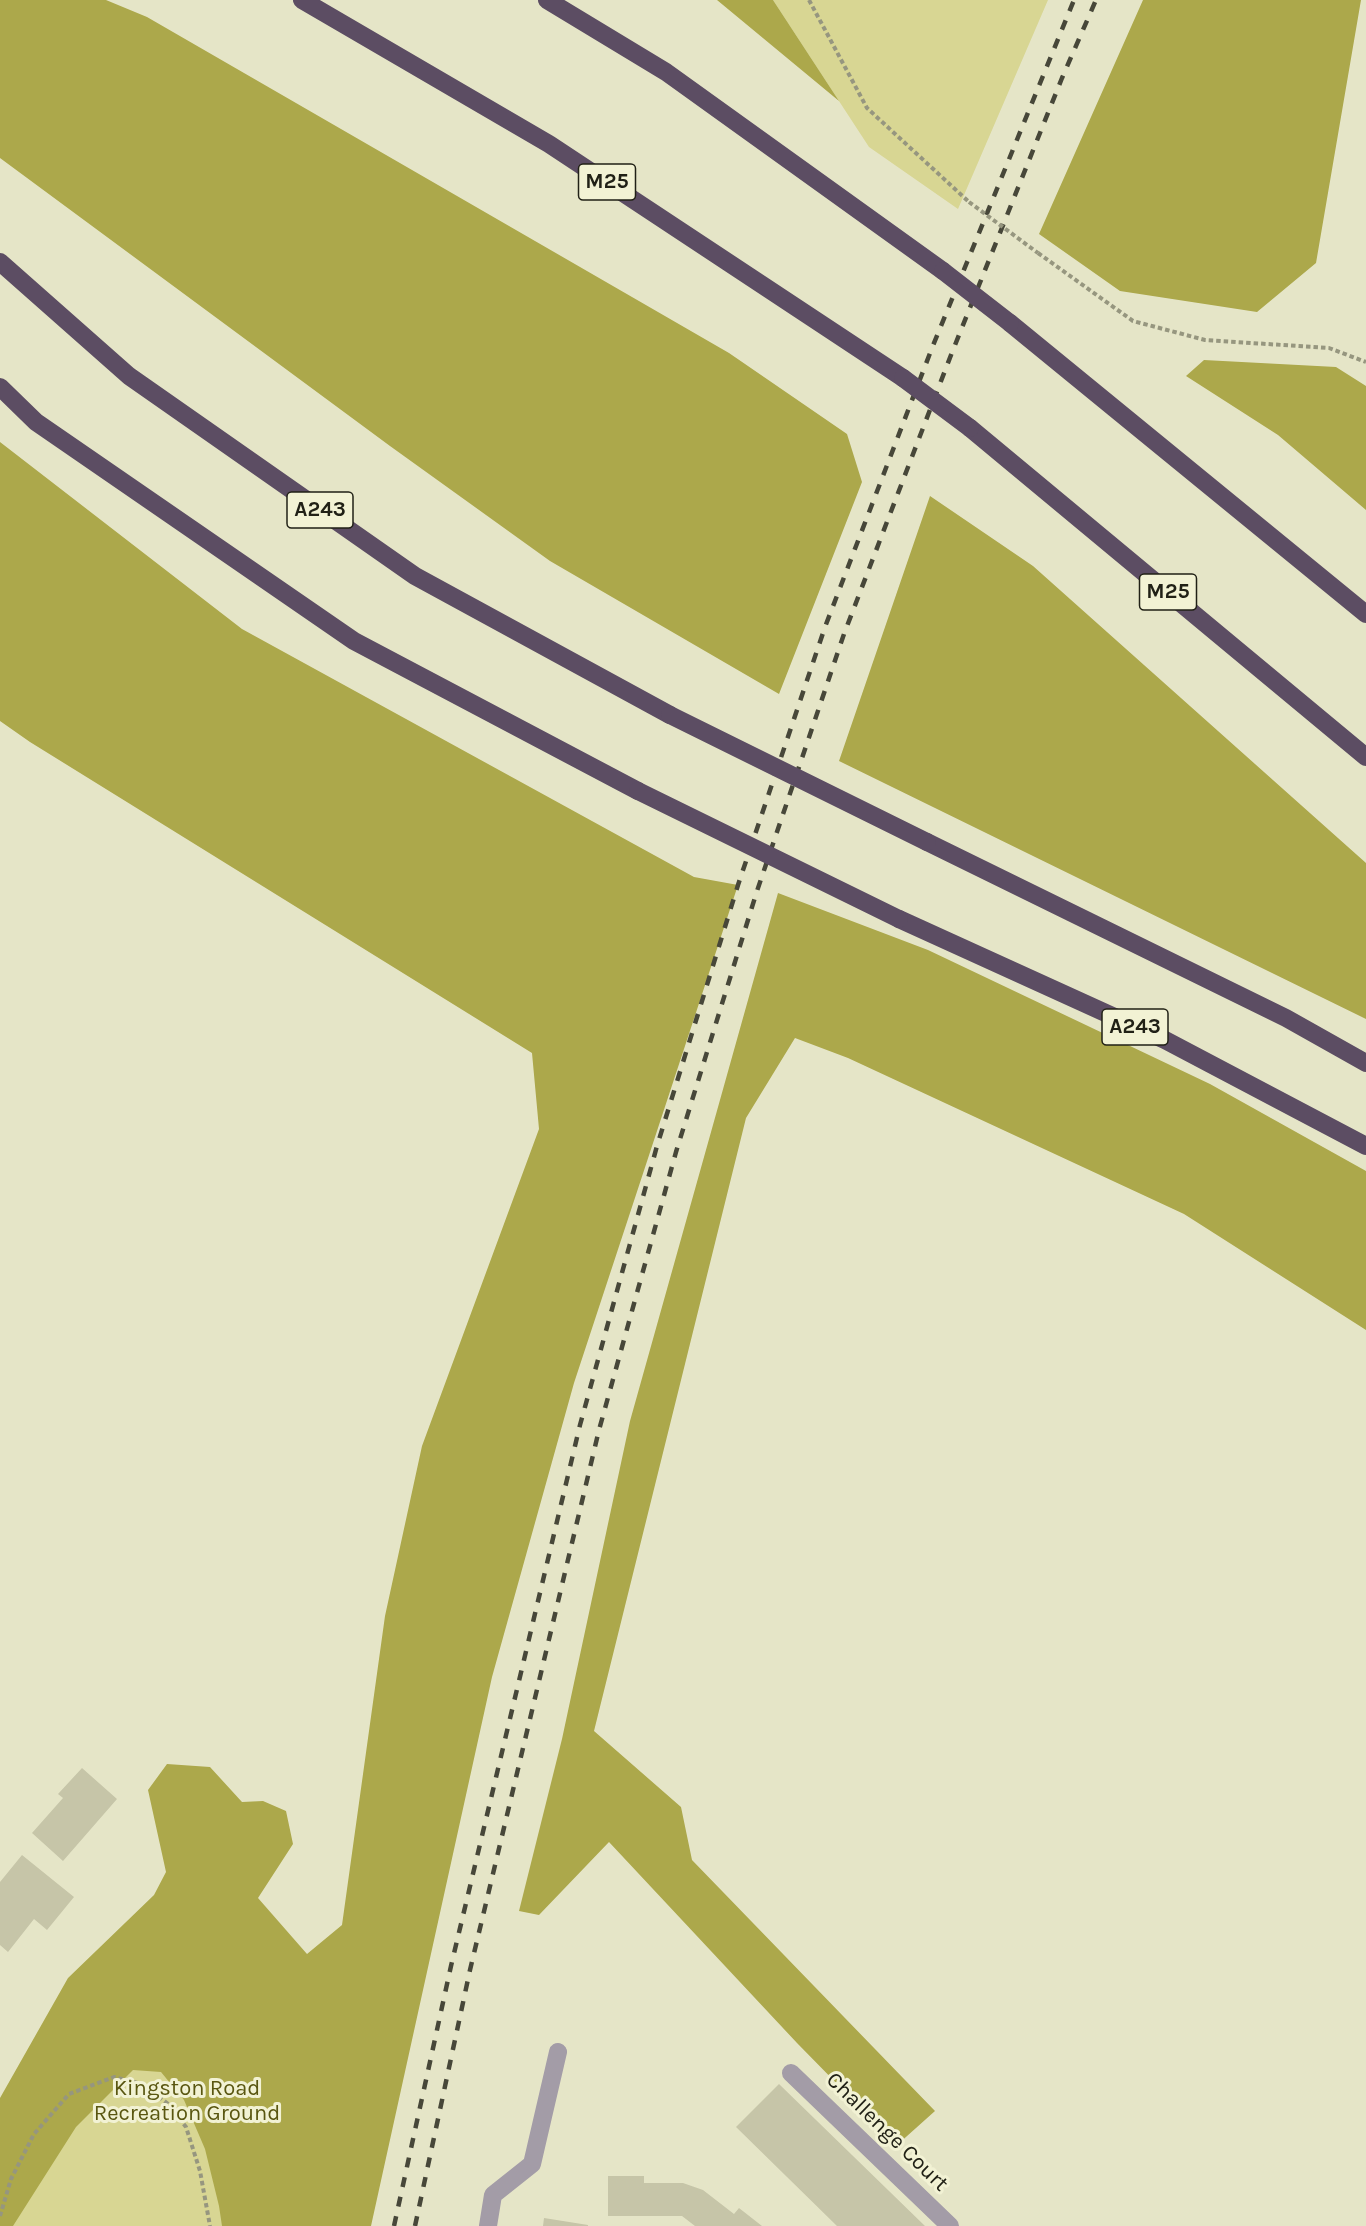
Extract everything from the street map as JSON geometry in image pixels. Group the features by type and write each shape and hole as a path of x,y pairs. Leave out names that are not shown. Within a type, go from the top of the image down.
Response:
{"highway":[{"name":"M25","path":"302,0 549,144 903,378 970,428 1366,757"},
{"path":"547,0 666,72 943,271 1010,323 1366,614"},
{"name":"A243","path":"0,262 129,376 415,576 670,715 1286,1018 1366,1064"},
{"name":"A243","path":"0,387 36,422 354,641 638,791 899,919 1165,1040 1366,1146"}],"lane":[{"path":"488,2226 493,2195 532,2164 558,2052"},
{"name":"Challenge Court","path":"791,2073 950,2226"}],"path":[{"path":"809,0 867,108 969,202 1133,321 1205,340 1329,348 1366,362"},
{"path":"0,2216 11,2179 34,2134 69,2094 114,2077 142,2084 167,2103 186,2127 200,2171 210,2226"}],"green space":[{"path":"0,0 106,0 147,17 729,353 847,434 862,482 779,694 550,561 390,446 0,158"},
{"path":"717,0 773,0 839,101"},
{"path":"773,0 1048,0 958,209 869,147"},
{"path":"1143,0 1361,0 1316,263 1257,312 1120,291 1039,234"},
{"path":"1204,360 1336,367 1366,386 1366,510 1278,435 1186,376"},
{"path":"0,442 242,629 694,877 738,885 574,1383 492,1677 371,2226 222,2226 205,2149 184,2100 161,2072 133,2070 76,2127 13,2226 0,2226 0,2098 68,1978 154,1895 166,1872 148,1790 167,1764 210,1767 242,1802 263,1801 286,1811 293,1844 258,1898 307,1954 342,1925 385,1616 422,1446 539,1129 532,1053 30,742 0,721"},
{"path":"930,496 1033,566 1366,863 1366,1019 839,761"},
{"path":"778,893 928,950 1210,1084 1366,1171 1366,1330 1184,1214 848,1058 795,1038 746,1118 594,1731 681,1807 692,1860 935,2111 897,2145 797,2043 609,1842 539,1915 519,1911 562,1739 630,1421"},
{"name":"Kingston Road Recreation Ground","path":"174,1908 371,2226 0,2226"}],"building":[{"path":"82,1768 117,1799 63,1861 32,1833 63,1798 58,1794"},
{"path":"22,1855 74,1897 47,1930 34,1919 8,1952 0,1945 0,1882"},
{"path":"779,2084 925,2226 837,2226 736,2127"},
{"path":"608,2176 644,2176 644,2183 683,2183 703,2190 734,2214 739,2208 762,2226 695,2226 682,2216 608,2216"},
{"path":"544,2218 588,2225 588,2226 543,2226"}],"railway":[{"path":"394,2226 451,1966 580,1425 657,1146 738,885 825,627 932,348 1074,0"},
{"path":"415,2226 470,1970 599,1430 676,1152 757,891 844,634 951,355 1062,78 1096,0"}]}
